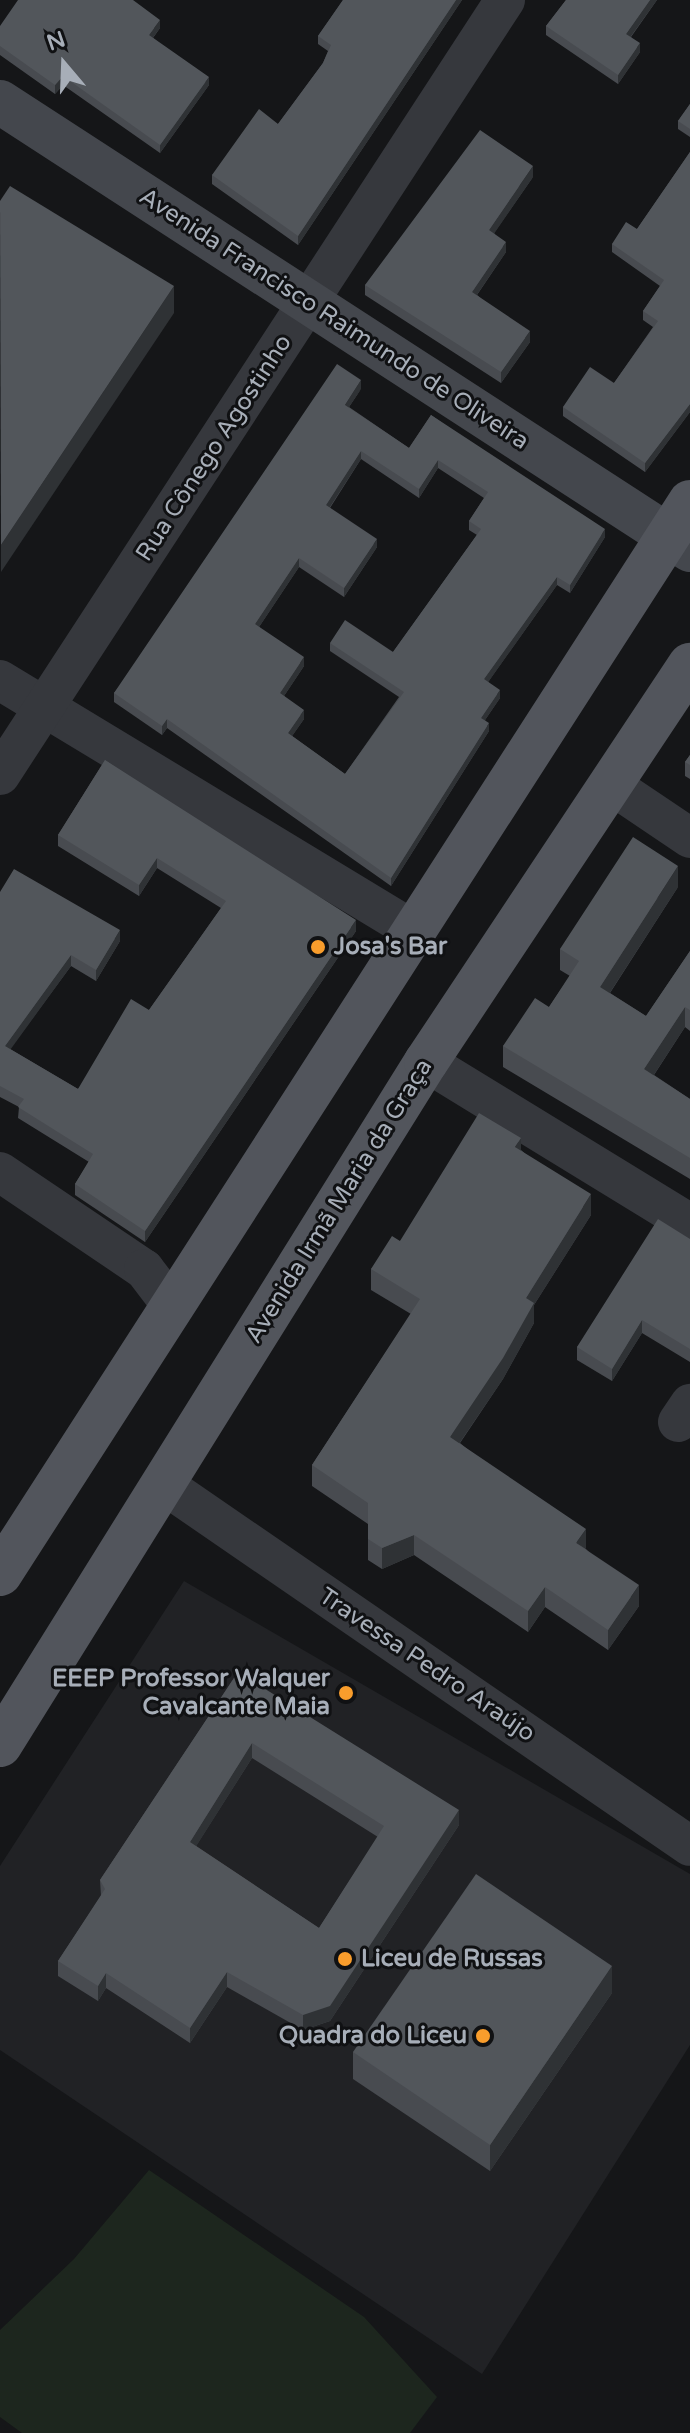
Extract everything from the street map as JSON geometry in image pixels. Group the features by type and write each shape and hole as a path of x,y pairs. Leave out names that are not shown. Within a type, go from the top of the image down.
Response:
{"main road":[{"path":"0,1574 416,932 683,530"},
{"name":"Avenida Irmã Maria da Graça","path":"0,1745 426,1062 613,786 690,665"}],"street":[{"name":"Rua Cônego Agostinho","path":"0,775 505,0"},
{"name":"Avenida Francisco Raimundo de Oliveira","path":"0,102 308,303 683,530"},
{"path":"0,680 416,932"},
{"path":"613,786 690,838"},
{"path":"426,1062 690,1224"},
{"path":"0,1172 144,1269 173,1307"},
{"name":"Travessa Pedro Araújo","path":"163,1484 690,1846"}],"shaded area":[{"name":"Liceu de Russas","path":"184,1581 690,1874 690,2045 482,2374 0,2050 0,1866"},
{"path":"149,2170 364,2317 437,2397 410,2433 22,2433 0,2417 0,2330 74,2259"}],"building":[{"path":"18,0 133,0 160,20 149,35 209,77 160,145 63,76 55,85 0,46 0,26"},
{"path":"343,0 456,0 298,236 212,175 259,109 278,124 323,63 331,45 318,36"},
{"path":"566,0 650,0 626,34 640,43 618,75 546,26"},
{"path":"690,104 690,129 678,121"},
{"path":"480,130 533,166 489,230 506,242 472,292 530,331 501,372 365,285"},
{"path":"690,152 690,404 645,463 563,407 590,367 614,383 658,321 643,311 664,280 612,244 626,222 637,229"},
{"path":"10,186 174,286 1,545 0,201"},
{"path":"337,364 361,380 345,405 409,448 431,415 605,529 570,585 557,577 484,679 500,690 481,718 489,723 391,878 167,719 162,726 114,693","holes":["361,451 419,489 438,460 488,492 469,521 481,529 393,652 345,620 330,643 404,692 345,774 288,733 304,710 280,693 304,657 255,624 299,558 344,588 377,539 326,505"]},
{"path":"105,760 356,920 145,1231 75,1184 93,1154 18,1107 24,1099 0,1086 0,892 14,869 120,930 96,970 71,955 5,1046 78,1089 131,999 149,1010 226,901 157,858 139,885 58,835"},
{"path":"633,837 678,866 600,987 646,1016 690,951 690,1010 685,1007 644,1069 690,1099 690,1158 503,1046 535,998 549,1007 579,961 560,949"},
{"path":"479,1113 521,1138 515,1147 591,1194 526,1298 534,1303 503,1358 450,1437 586,1529 576,1543 639,1585 608,1630 545,1587 528,1611 414,1535 382,1548 368,1539 368,1503 312,1465 420,1299 371,1269 392,1236 400,1241"},
{"path":"658,1219 690,1239 690,1349 642,1320 612,1369 577,1347"},
{"path":"238,1672 459,1810 330,2006 303,2015 227,1972 190,2028 106,1973 98,1986 58,1961 105,1889 100,1880","holes":["252,1743 384,1826 319,1928 190,1842"]},
{"name":"Quadra do Liceu","path":"476,1874 612,1966 490,2145 353,2052"}],"place":[{"name":"Josa's Bar","path":"318,947"},
{"name":"EEEP Professor Walquer Cavalcante Maia","path":"346,1693"},
{"name":"Liceu de Russas","path":"345,1959"},
{"name":"Quadra do Liceu","path":"483,2036"}]}
